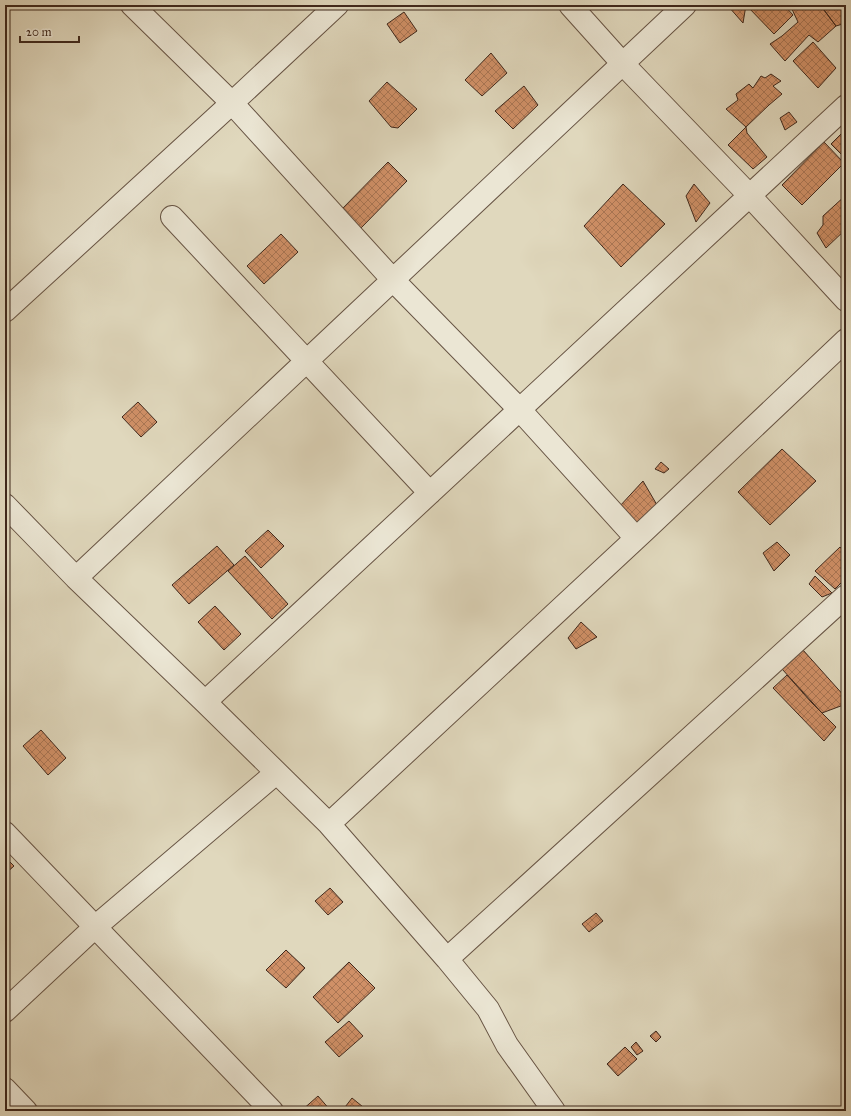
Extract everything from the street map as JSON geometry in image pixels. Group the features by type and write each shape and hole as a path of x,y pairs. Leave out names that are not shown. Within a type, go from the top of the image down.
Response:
{"street":[{"path":"132,5 232,103 393,280 520,410 636,538"},
{"path":"5,311 337,5"},
{"path":"570,5 623,64 749,195 846,300"},
{"path":"76,578 685,5"},
{"path":"205,702 846,106"},
{"path":"172,217 430,493"},
{"path":"329,824 846,340"},
{"path":"5,505 76,578 329,824 447,959 488,1009 507,1045 554,1111"},
{"path":"447,959 846,596"},
{"path":"5,1011 95,927 276,773"},
{"path":"5,833 272,1111"},
{"path":"5,1089 26,1111"}],"building":[{"path":"746,5 743,23 728,6"},
{"path":"784,5 793,15 774,34 747,6"},
{"path":"790,5 820,5 836,26 818,42 809,35 785,61 770,44 798,22"},
{"path":"824,5 846,5 846,23 836,26 822,7"},
{"path":"404,12 417,31 400,43 387,24"},
{"path":"813,42 836,68 818,88 793,61"},
{"path":"491,53 507,73 482,96 465,80"},
{"path":"771,74 781,81 773,86 782,94 746,127 726,109 738,100 736,94 749,84 753,88 761,76 765,78"},
{"path":"387,82 417,109 398,128 391,127 369,101"},
{"path":"524,86 538,105 513,129 495,111"},
{"path":"789,112 797,122 785,130 780,118"},
{"path":"746,127 747,133 767,157 753,169 728,145"},
{"path":"846,129 846,159 831,144"},
{"path":"824,142 844,163 802,205 782,185"},
{"path":"388,162 407,181 361,228 341,210"},
{"path":"623,184 665,224 621,267 584,226"},
{"path":"694,184 710,203 696,222 686,196"},
{"path":"846,195 846,229 826,248 817,233 823,225 823,216"},
{"path":"281,234 298,252 264,284 247,266"},
{"path":"138,402 157,422 141,437 122,417"},
{"path":"782,449 816,481 770,525 738,492"},
{"path":"661,462 669,469 664,473 655,469"},
{"path":"643,481 657,505 643,532 619,507"},
{"path":"268,530 284,546 261,568 245,551"},
{"path":"777,542 790,555 774,571 763,553"},
{"path":"217,546 234,565 189,604 172,585"},
{"path":"840,547 846,554 846,578 835,589 815,571"},
{"path":"245,556 288,604 272,619 228,571"},
{"path":"815,576 832,593 822,597 809,584"},
{"path":"215,606 241,634 224,650 198,622"},
{"path":"581,622 597,637 576,649 568,638"},
{"path":"803,650 846,698 846,704 822,713 782,669"},
{"path":"787,675 836,727 824,741 773,688"},
{"path":"41,730 66,758 48,775 23,746"},
{"path":"5,857 14,866 5,874"},
{"path":"330,888 343,902 328,915 315,901"},
{"path":"596,913 603,921 589,932 582,924"},
{"path":"286,950 305,968 286,988 266,970"},
{"path":"349,962 375,988 338,1023 313,997"},
{"path":"349,1021 363,1036 339,1057 325,1042"},
{"path":"656,1031 661,1037 656,1042 650,1036"},
{"path":"636,1042 643,1051 637,1055 631,1047"},
{"path":"625,1047 637,1059 618,1076 607,1064"},
{"path":"318,1096 331,1111 301,1111"},
{"path":"352,1098 368,1111 342,1111"}]}
